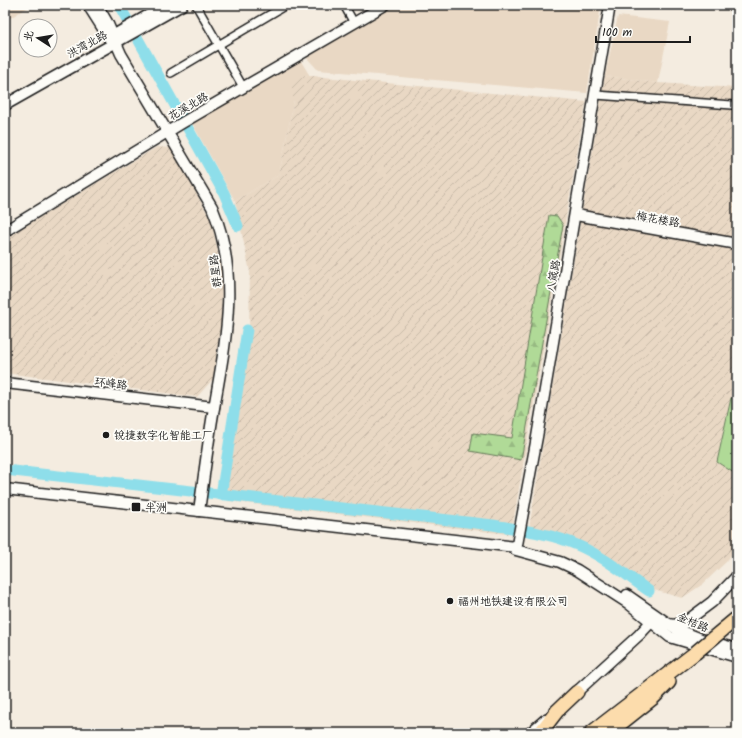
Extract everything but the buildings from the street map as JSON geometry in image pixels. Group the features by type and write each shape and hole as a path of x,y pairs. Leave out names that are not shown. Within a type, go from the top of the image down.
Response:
{"highway":[{"path":"591,733 695,653 737,618"},
{"path":"609,733 653,698 695,653"},
{"path":"540,733 557,711 577,692"}],"street":[{"path":"88,5 112,40"},
{"path":"97,5 107,22 112,40"},
{"name":"洪湾北路","path":"134,28 166,5"},
{"name":"洪湾北路","path":"5,98 134,28 182,5"},
{"path":"196,5 243,88"},
{"path":"171,73 286,5"},
{"path":"344,5 354,23"},
{"name":"花溪北路","path":"5,231 182,123 385,5"},
{"name":"八箴路","path":"518,540 576,215 610,5"},
{"name":"洪湾北路","path":"5,105 112,40"},
{"name":"群星路","path":"112,40 212,207 220,230 227,259 229,281 229,315 199,511"},
{"path":"596,95 732,105"},
{"name":"梅花楼路","path":"576,215 737,244"},
{"name":"环峰路","path":"5,383 214,407"},
{"path":"5,490 199,511 518,540 577,570 613,593 664,633 677,640 737,657"},
{"name":"金桔路","path":"518,540 578,563 644,606 668,625 701,639 737,649"},
{"path":"530,733 639,636 651,622 656,621 668,625 680,624 688,621 712,602 737,576"}],"shaded area":[{"path":"5,5 32,5 5,21"},
{"path":"395,5 601,5 587,93 318,70 305,55"},
{"path":"618,16 670,22 658,83 605,76"},
{"path":"299,58 310,76 303,75 294,100 279,175 235,201 192,123"},
{"path":"303,75 586,102 512,529 507,534 228,501 224,494 249,329 250,272 235,201 279,175 294,100 288,85"},
{"path":"605,76 658,83 737,88 737,370 717,462 737,475 737,547 726,562 703,584 682,598 647,588 567,543 528,534"},
{"path":"157,147 171,148 211,220 222,271 221,322 213,379 197,397 5,373 5,238"}],"green space":[{"path":"549,215 557,216 563,225 521,460 470,451 473,433 512,438"},
{"path":"731,398 737,399 737,475 717,462"}],"waterway":[{"path":"119,5 224,193 238,226"},
{"path":"221,495 247,330"},
{"path":"5,470 493,525 525,530 567,541 587,549 649,591"}],"place":[{"name":"锐捷数字化智能工厂","path":"106,435"},
{"name":"半洲","path":"136,507"},
{"name":"福州地铁建设有限公司","path":"450,601"}]}
